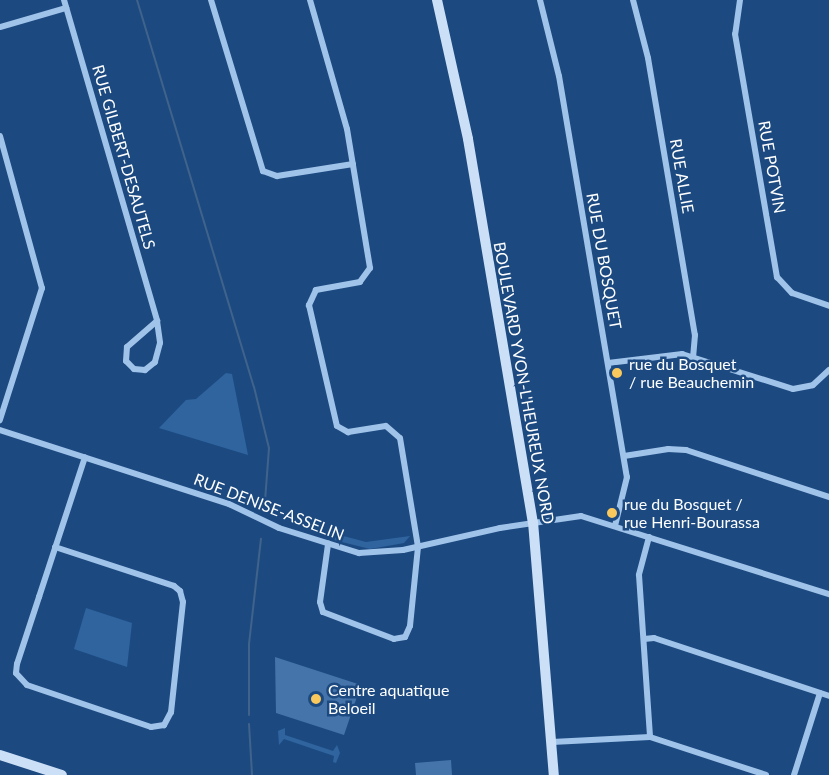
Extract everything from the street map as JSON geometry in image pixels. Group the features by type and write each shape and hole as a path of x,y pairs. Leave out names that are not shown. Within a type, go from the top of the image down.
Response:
{"street":[{"name":"RUE GILBERT-DESAUTELS","path":"64,0 157,321 160,338 155,362 147,369 134,369 126,361 127,347 157,321"},
{"path":"212,0 263,171 277,176 353,164"},
{"path":"310,0 347,129 369,273 360,282 316,290 309,305 337,426 348,432 386,426 399,435 418,547 409,631 396,639 323,612 320,600 328,544"},
{"name":"BOULEVARD YVON-L'HEUREUX NORD","path":"436,0 468,139 533,522 554,775"},
{"name":"RUE DU BOSQUET","path":"540,0 559,76 624,456 627,488 615,526"},
{"name":"RUE ALLIE","path":"633,0 648,58 695,335 693,357"},
{"name":"RUE POTVIN","path":"740,0 735,34 777,277 792,294 829,306"},
{"path":"0,27 66,8"},
{"path":"0,136 42,288 0,420"},
{"path":"608,363 671,353 693,357 793,388 813,385 829,370"},
{"name":"RUE DENISE-ASSELIN","path":"0,430 236,506 271,524 364,554 418,547 533,522 581,516 829,594"},
{"path":"624,456 682,449 829,497"},
{"path":"55,547 174,586 180,591 183,602 171,712 164,725 151,727 27,685 18,678 17,665 55,547 85,457"},
{"path":"649,537 639,575 650,737"},
{"path":"644,639 654,638 829,696"},
{"path":"794,775 820,693"},
{"path":"552,742 650,737 766,775"},
{"path":"0,754 62,775"}],"shaded area":[{"path":"226,373 232,374 248,455 159,428 186,400 196,399"},
{"path":"336,534 366,542 410,536 404,543 370,549 334,540"},
{"path":"86,608 132,623 127,667 74,649"},
{"path":"285,728 285,735 333,751 337,745 340,753 336,763 333,762 334,756 284,739 279,745 278,731"}],"building":[{"name":"Centre aquatique Beloeil","path":"275,657 361,685 344,735 276,713"},
{"path":"451,760 452,775 416,775 415,763"}],"waterway":[{"path":"137,0 254,387 269,448 265,501"},
{"path":"249,715 249,644 261,539"},
{"path":"249,724 252,775"}],"place":[{"name":"rue du Bosquet / rue Beauchemin","path":"617,373"},
{"name":"rue du Bosquet / rue Henri-Bourassa","path":"612,513"},
{"name":"Centre aquatique Beloeil","path":"316,699"}]}
